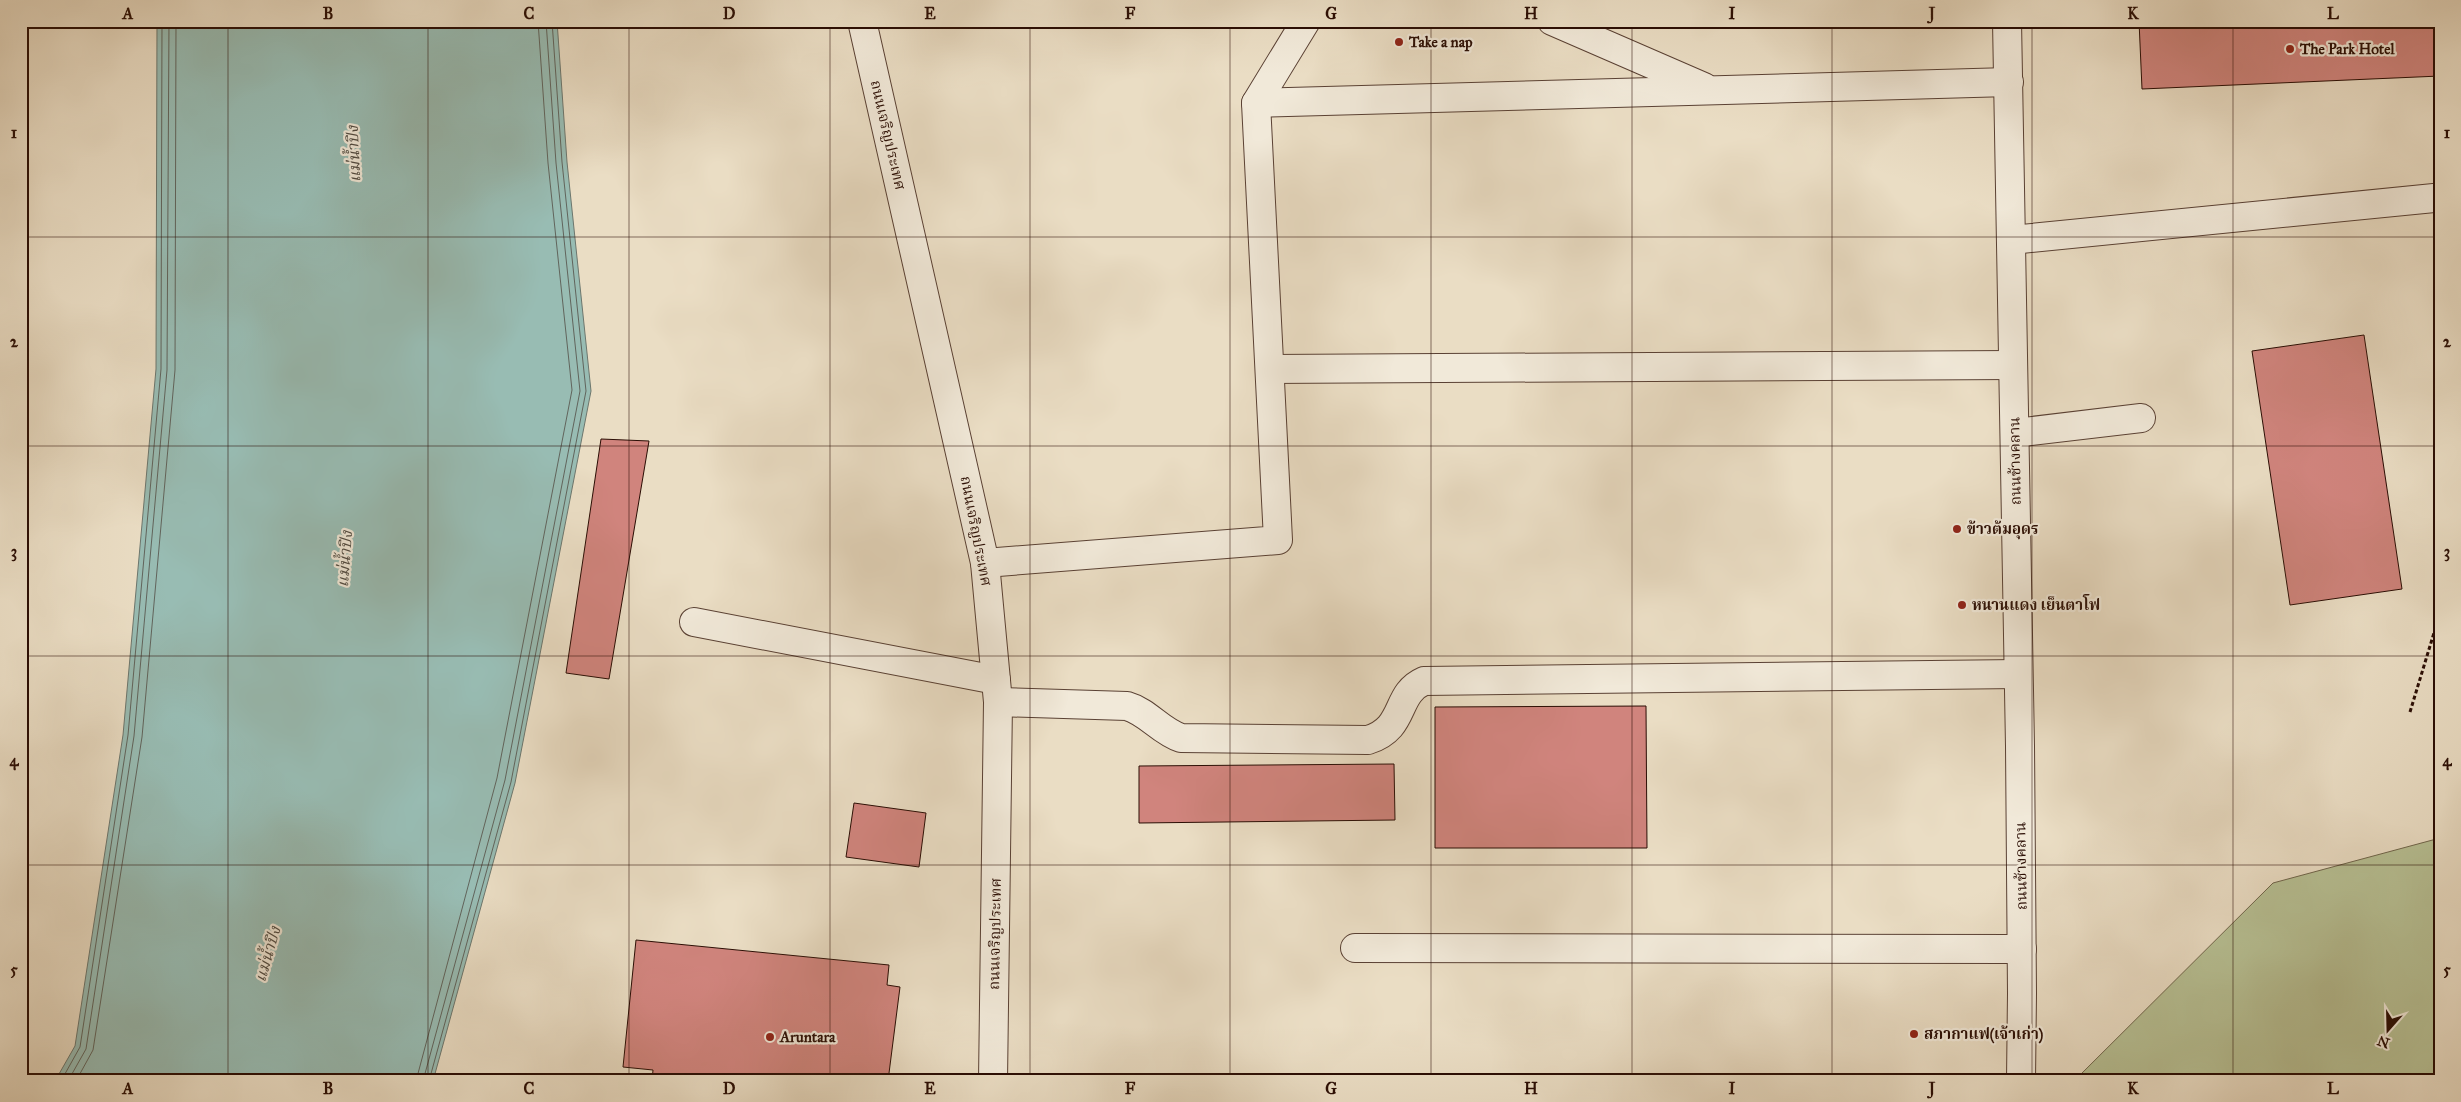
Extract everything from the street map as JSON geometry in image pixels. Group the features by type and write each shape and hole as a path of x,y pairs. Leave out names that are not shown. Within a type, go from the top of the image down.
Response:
{"street":[{"name":"ถนนเจริญประเทศ","path":"862,21 985,563 997,691 993,1081"},
{"path":"985,563 1278,540 1256,103 1306,21"},
{"path":"1552,21 1712,91"},
{"name":"ถนนช้างคลาน","path":"2007,21 2022,949 2021,1081"},
{"path":"1256,103 2009,82"},
{"path":"2011,240 2434,198"},
{"path":"1270,369 2013,365"},
{"path":"2015,433 2141,418"},
{"path":"694,622 997,691 1127,706 1137,709 1169,734 1181,738 1368,740 1381,736 1390,729 1410,690 1424,681 2018,674"},
{"path":"1355,948 2022,949"}],"path":[{"path":"2410,712 2440,613"}],"green space":[{"path":"2440,838 2440,1081 2074,1081 2273,883"}],"water":[{"name":"แม่น้ำปิง","path":"157,21 557,21 567,162 591,391 515,783 433,1081 55,1081 75,1046 123,735 156,369"}],"building":[{"name":"The Park Hotel","path":"2139,21 2440,21 2440,76 2142,89"},
{"path":"2364,335 2402,589 2290,605 2252,351"},
{"path":"601,439 649,441 609,679 566,673"},
{"path":"1646,706 1647,848 1435,848 1435,707"},
{"path":"1394,764 1395,820 1139,823 1139,766"},
{"path":"854,803 926,813 919,867 846,857"},
{"path":"636,940 889,965 887,985 900,987 888,1081 652,1081 653,1070 623,1067"}],"place":[{"name":"Take a nap","path":"1399,42"},
{"name":"The Park Hotel","path":"2290,49"},
{"name":"ข้าวต้มอุดร","path":"1957,529"},
{"name":"หนานแดง เย็นตาโฟ","path":"1962,605"},
{"name":"สภากาแฟ(เจ้าเก่า)","path":"1914,1034"},
{"name":"Aruntara","path":"770,1037"}]}
